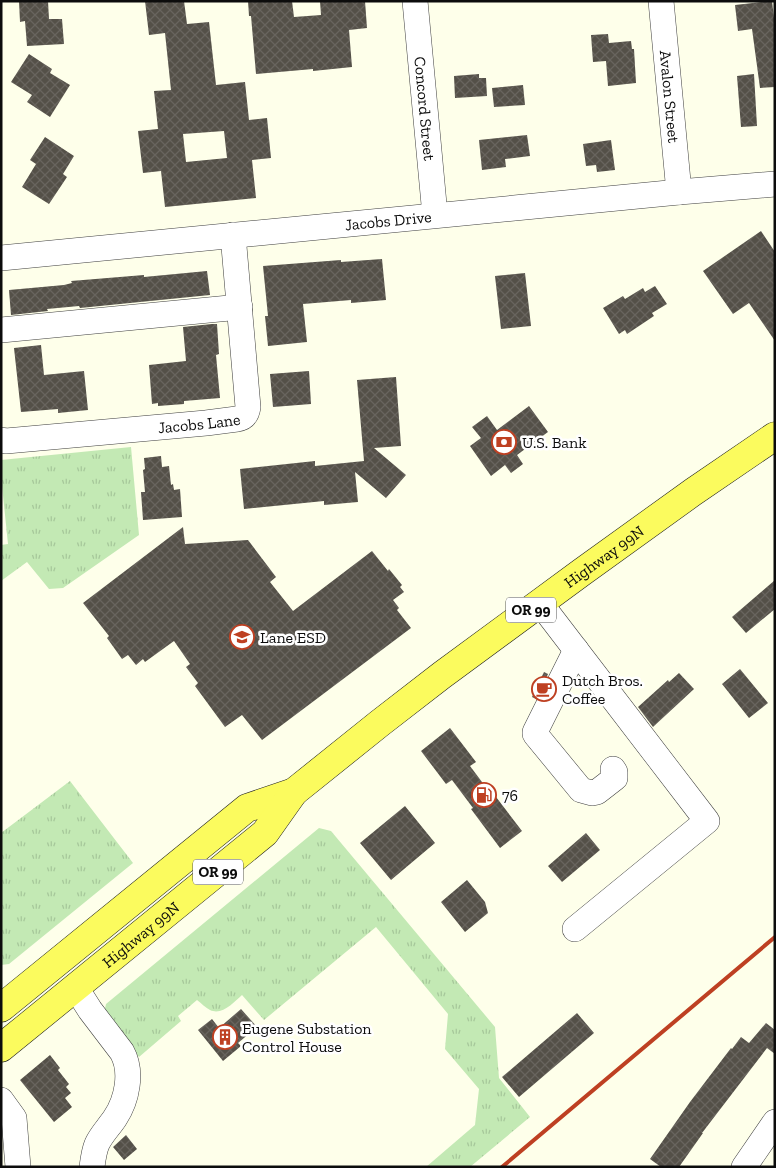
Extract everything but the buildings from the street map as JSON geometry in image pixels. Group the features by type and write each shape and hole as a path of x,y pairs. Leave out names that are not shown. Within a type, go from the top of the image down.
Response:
{"main road":[{"name":"Highway 99N","path":"5,1038 76,988 266,833 294,792 388,717 540,603 693,492 775,436"},
{"name":"Highway 99N","path":"1,1008 247,808 294,792"}],"street":[{"name":"Concord Street","path":"415,1 435,216"},
{"name":"Avalon Street","path":"661,1 679,192"},
{"name":"Jacobs Drive","path":"1,258 775,184"},
{"name":"Jacobs Lane","path":"1,440 196,424 242,418 247,412 248,407 233,235"},
{"path":"1,330 240,307"},
{"path":"540,603 706,820 575,929"},
{"path":"576,650 535,734 581,790 592,793 597,792 614,778 615,772 613,769"},
{"path":"76,988 122,1052 128,1068 123,1103 116,1117 98,1142 92,1167"},
{"path":"1,1100 14,1118 18,1167"},
{"path":"744,1167 775,1122"}],"green space":[{"path":"131,447 139,535 63,588 49,589 27,562 1,581 1,545 8,544 1,460"},
{"path":"70,781 133,863 9,964 1,965 1,833"},
{"path":"319,828 331,831 495,1027 499,1078 530,1117 470,1167 426,1167 475,1125 479,1089 445,1049 448,1014 376,927 264,1020 242,995 228,1007 219,1011 210,1010 197,1000 178,1016 181,1021 139,1057 104,1013 106,1004"}],"railway":[{"path":"502,1167 775,937"}],"place":[{"name":"U.S. Bank","path":"504,442"},
{"name":"Lane ESD","path":"242,637"},
{"name":"Dutch Bros. Coffee","path":"544,689"},
{"name":"76","path":"484,795"},
{"name":"Eugene Substation Control House","path":"225,1037"}]}
